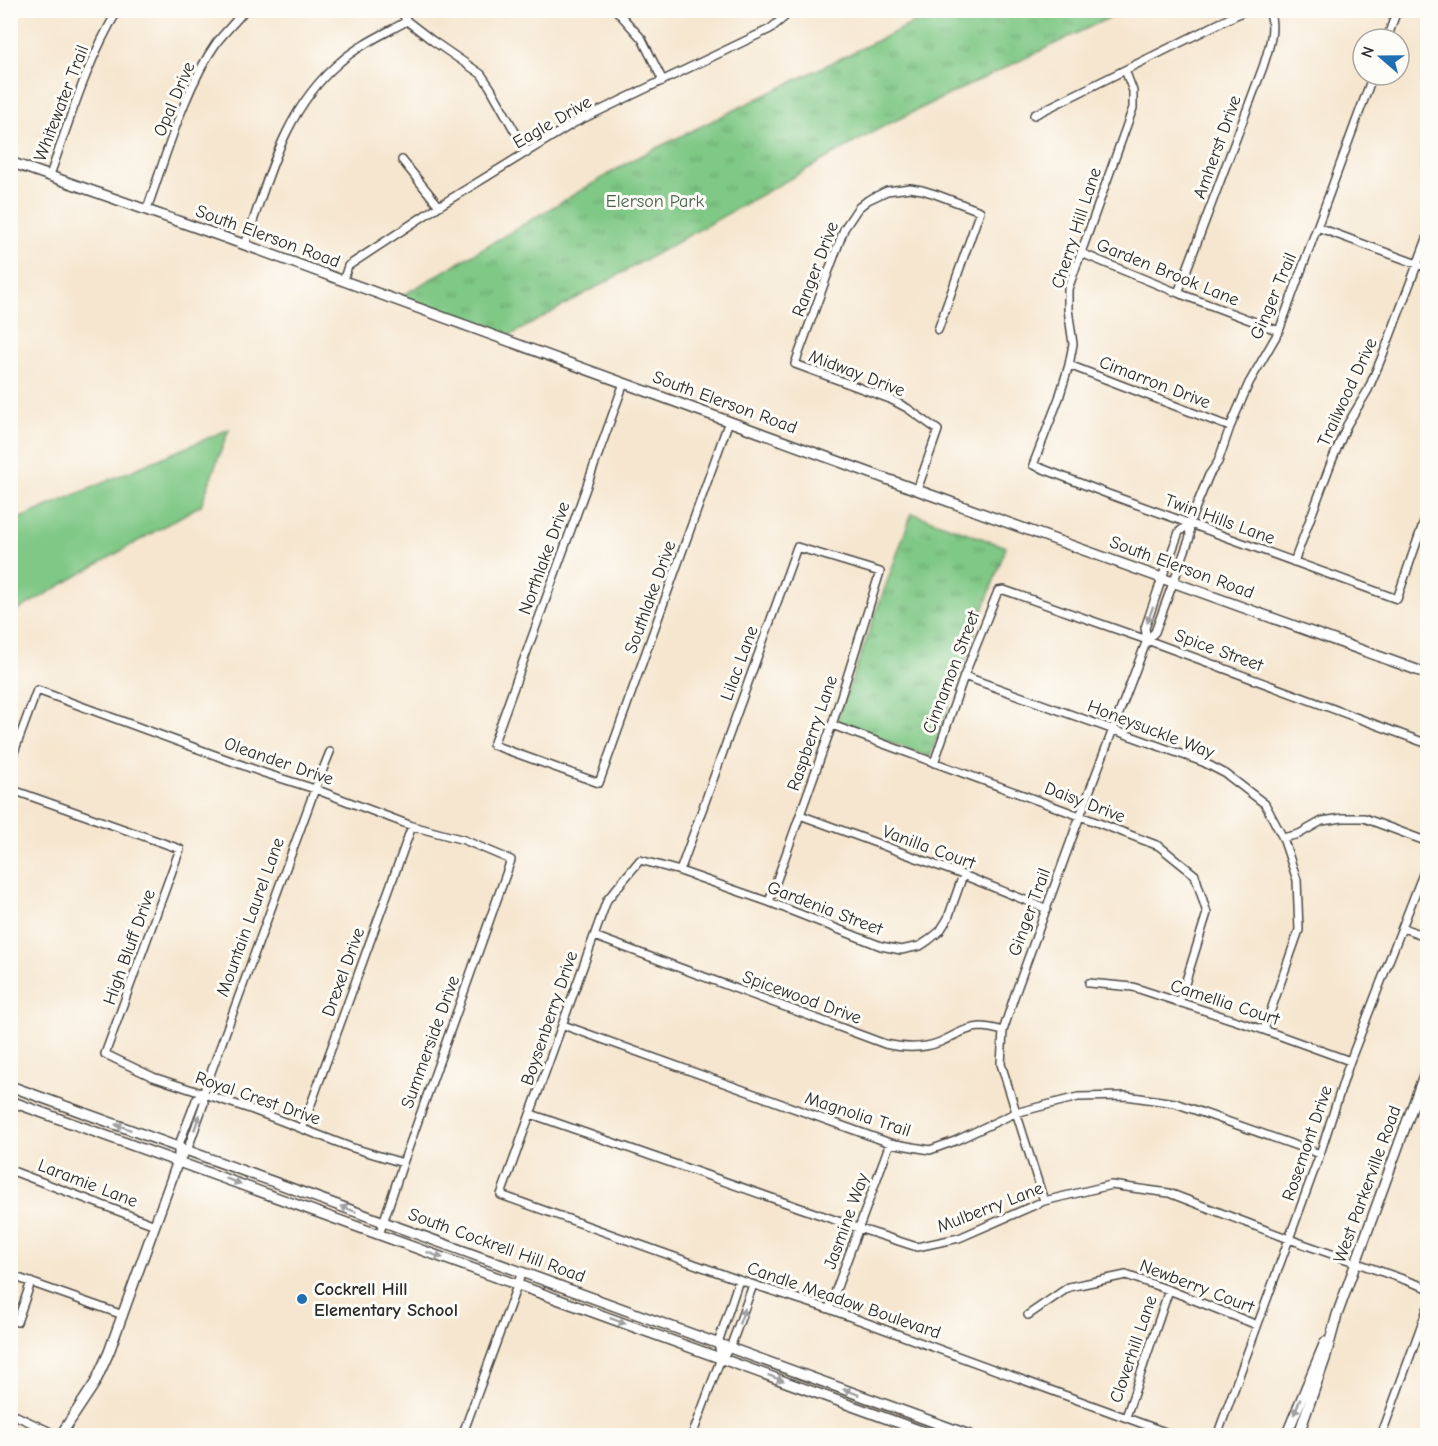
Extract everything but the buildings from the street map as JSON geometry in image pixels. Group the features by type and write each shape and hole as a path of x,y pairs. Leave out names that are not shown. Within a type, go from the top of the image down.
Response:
{"main road":[{"name":"South Elerson Road","path":"10,162 245,244 1428,674"},
{"name":"West Parkerville Road","path":"1298,1436 1337,1315 1428,1064"},
{"name":"South Cockrell Hill Road","path":"10,1086 972,1436"},
{"name":"South Cockrell Hill Road","path":"10,1101 935,1436"},
{"name":"Mountain Laurel Lane","path":"60,1436 95,1383 109,1352 178,1161"},
{"name":"West Parkerville Road","path":"1286,1436 1337,1315"},
{"path":"902,1423 906,1412"}],"street":[{"name":"Whitewater Trail","path":"50,175 103,34 118,10"},
{"name":"Opal Drive","path":"147,209 185,104 203,66 218,41 245,10"},
{"path":"400,10 406,21 481,74 527,153"},
{"path":"616,10 642,39 663,81"},
{"name":"Eagle Drive","path":"342,281 348,266 439,206 574,123 770,29 793,10"},
{"path":"1034,115 1246,10"},
{"name":"Amherst Drive","path":"1178,293 1263,67 1272,38 1272,17 1269,10"},
{"path":"1391,27 1396,10"},
{"path":"245,244 281,144 292,119 311,90 339,62 406,21"},
{"name":"Cherry Hill Lane","path":"1033,465 1069,365 1073,344 1068,309 1068,288 1133,108 1133,91 1125,70"},
{"name":"Ginger Trail","path":"1044,1201 1001,1064 1003,1031 1080,816 1147,640 1155,632 1190,537 1189,524 1209,476 1218,462 1249,382 1279,331 1369,87"},
{"path":"402,160 439,206"},
{"name":"Ranger Drive","path":"795,364 844,229 858,208 868,200 887,191 910,188 922,190 980,211 938,330"},
{"path":"1317,227 1428,268"},
{"name":"Trailwood Drive","path":"1294,562 1331,463 1347,425 1368,390 1428,236"},
{"name":"Garden Brook Lane","path":"1081,253 1279,331"},
{"name":"Midway Drive","path":"795,364 890,399 938,430 917,490"},
{"name":"Cimarron Drive","path":"1069,365 1230,427"},
{"name":"Northlake Drive","path":"600,783 492,745 624,382"},
{"name":"Southlake Drive","path":"600,783 729,421"},
{"name":"Twin Hills Lane","path":"1033,465 1397,599 1428,510"},
{"name":"Ginger Trail","path":"1147,640 1145,628 1162,578 1179,532 1189,524"},
{"name":"Lilac Lane","path":"680,871 797,547 880,572"},
{"name":"Raspberry Lane","path":"769,902 832,725 880,572"},
{"name":"Spice Street","path":"998,591 1004,590 1147,640 1428,744"},
{"name":"Cinnamon Street","path":"934,763 964,676 998,591"},
{"name":"Honeysuckle Way","path":"964,676 1203,762 1226,774 1265,804 1283,838 1297,880 1299,930 1264,1030"},
{"name":"Oleander Drive","path":"10,764 37,690 412,826 464,840 511,860"},
{"name":"Daisy Drive","path":"832,725 1159,846 1195,875 1207,913 1179,1003"},
{"name":"Mountain Laurel Lane","path":"178,1161 196,1100 203,1094 330,752"},
{"name":"High Bluff Drive","path":"10,789 180,849 105,1054"},
{"name":"Vanilla Court","path":"800,815 963,875 1047,909"},
{"path":"1283,838 1299,834 1322,821 1364,818 1428,842"},
{"name":"Drexel Drive","path":"302,1129 412,826"},
{"name":"Summerside Drive","path":"380,1235 403,1163 511,860"},
{"name":"Gardenia Street","path":"640,860 680,871 769,902 881,946 901,950 920,946 940,931 948,918 963,875"},
{"name":"Boysenberry Drive","path":"501,1195 607,900 640,860"},
{"name":"Rosemont Drive","path":"1217,1436 1320,1154 1350,1061 1428,861"},
{"path":"1403,928 1428,937"},
{"name":"Spicewood Drive","path":"594,936 885,1044 898,1047 922,1047 938,1043 965,1030 981,1027 1003,1031"},
{"name":"Camellia Court","path":"1089,982 1134,987 1350,1061"},
{"name":"Magnolia Trail","path":"563,1025 890,1143 930,1150 1015,1113 1078,1097 1126,1096 1175,1103 1320,1154"},
{"name":"Royal Crest Drive","path":"105,1054 153,1077 253,1110 350,1147 403,1163"},
{"name":"Mulberry Lane","path":"531,1114 917,1247 959,1238 1044,1201 1112,1185 1169,1193 1289,1239 1428,1288"},
{"name":"Jasmine Way","path":"829,1309 890,1143"},
{"name":"Laramie Lane","path":"10,1170 155,1225"},
{"name":"Candle Meadow Boulevard","path":"501,1195 753,1285 829,1309 1176,1436"},
{"path":"462,1436 522,1272"},
{"path":"10,1275 123,1315"},
{"name":"Newberry Court","path":"1028,1315 1070,1287 1126,1275 1257,1325"},
{"path":"721,1358 718,1343 739,1280"},
{"path":"17,1322 31,1282"},
{"path":"693,1436 721,1358 730,1348 753,1285"},
{"name":"Cloverhill Lane","path":"1126,1417 1169,1290"},
{"path":"1381,1436 1428,1307"},
{"path":"10,1413 60,1436"}],"green space":[{"name":"Elerson Park","path":"938,11 1123,11 884,126 504,339 402,296 636,158"},
{"path":"229,429 201,505 11,614 11,522"},
{"path":"912,513 1006,547 930,757 836,723"}],"place":[{"name":"Cockrell Hill Elementary School","path":"302,1299"}]}
